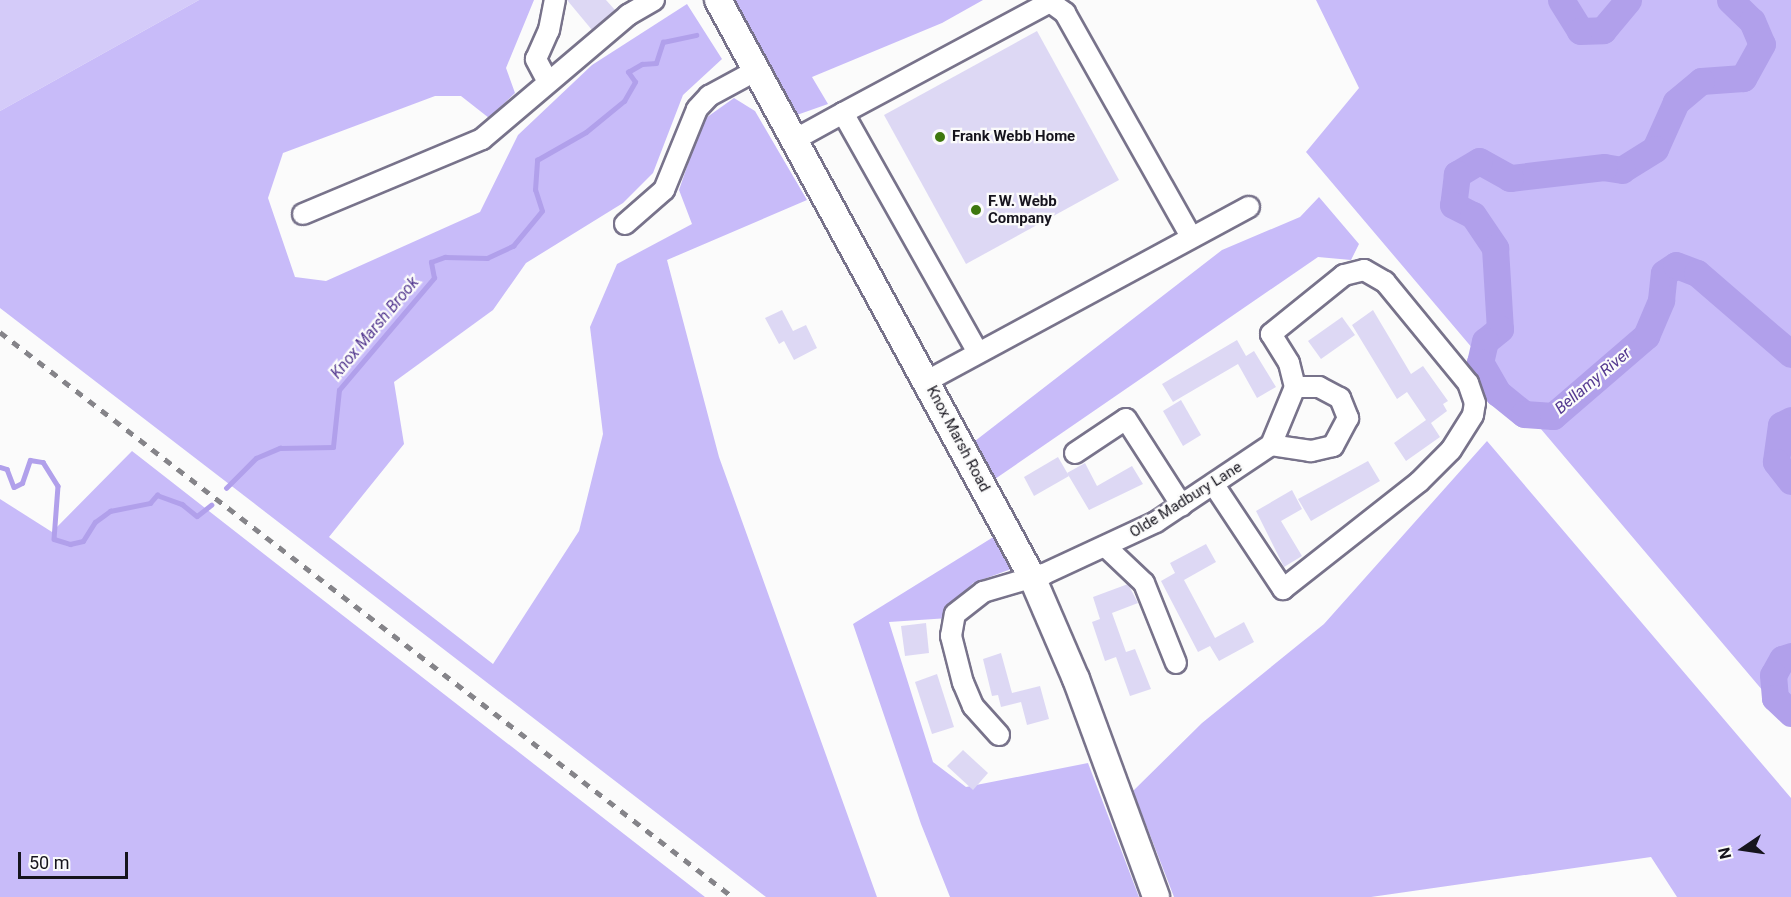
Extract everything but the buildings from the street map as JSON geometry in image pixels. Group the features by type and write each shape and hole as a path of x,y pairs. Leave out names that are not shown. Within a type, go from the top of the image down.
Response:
{"main road":[{"name":"Knox Marsh Road","path":"718,0 1032,577 1076,679 1156,897"}],"street":[{"path":"548,82 536,59 549,30 555,0"},
{"path":"794,140 1050,2 1065,14 1191,237"},
{"path":"303,214 482,139 642,3"},
{"path":"625,224 664,190 698,108 709,96 755,71"},
{"path":"843,113 978,353"},
{"path":"927,381 1249,207"},
{"path":"1214,485 1283,589 1419,482 1451,450 1473,415 1475,403 1468,383 1392,291 1364,270 1344,275 1271,334 1289,363 1295,387 1271,445 1323,450 1346,429 1346,407 1340,398 1319,387 1295,387"},
{"path":"1075,453 1126,419 1182,506"},
{"name":"Olde Madbury Lane","path":"999,735 973,706 963,683 951,622 969,600 983,592 1032,577 1106,547 1182,506 1271,445"},
{"path":"1106,547 1144,583 1176,663"}],"shaded area":[{"path":"0,0 199,0 0,111"},
{"path":"199,0 534,0 506,68 515,93 489,118 461,96 435,96 283,153 268,198 295,277 326,281 480,212 518,135 592,65 687,4 722,59 683,95 653,173 623,203 526,263 493,310 394,382 404,444 329,537 493,664 579,531 603,434 590,327 617,264 692,224 679,190 703,120 734,98 755,111 807,200 667,260 719,457 877,897 766,897 0,308 0,111"},
{"path":"732,0 983,0 942,23 812,77 828,104 794,116"},
{"path":"1316,0 1791,0 1791,724 1306,152 1359,88"},
{"path":"1319,197 1359,244 1351,260 1318,257 995,479 975,441 1222,250 1300,217"},
{"path":"1487,441 1791,798 1791,897 1677,897 1651,857 1371,897 1174,897 1133,791 1202,723 1324,624"},
{"path":"132,451 705,897 0,897 0,499 52,532"},
{"path":"995,536 1014,568 973,583 949,618 889,622 933,762 966,787 1088,763 1139,897 950,897 921,824 853,624"}],"waterway":[{"name":"Bellamy River","path":"1561,0 1580,31 1603,30 1628,0"},
{"name":"Bellamy River","path":"1730,0 1752,21 1762,44 1743,78 1701,81 1676,102 1655,149 1622,170 1604,167 1510,178 1479,161 1457,174 1453,205 1473,215 1495,248 1500,329 1485,341 1480,362 1498,393 1524,414 1553,416 1646,336 1661,300 1664,273 1676,265 1697,273 1791,354"},
{"name":"Knox Marsh Brook","path":"226,488 256,458 280,448 333,447 339,390 434,278 431,262 445,257 487,258 513,246 542,211 535,190 537,160 586,132 624,101 635,82 628,72 642,64 656,63 663,42 696,35"},
{"name":"Bellamy River","path":"1791,420 1781,425 1776,462 1791,481"},
{"name":"Knox Marsh Brook","path":"0,467 7,469 14,487 22,483 30,460 43,462 58,486 54,539 70,544 83,541 95,522 110,511 150,503 157,495 182,504 197,516 211,505"},
{"name":"Bellamy River","path":"1791,656 1782,659 1773,675 1775,698 1791,713"}],"railway":[{"path":"0,332 733,897"}],"place":[{"name":"Frank Webb Home","path":"940,137"},
{"name":"F.W. Webb Company","path":"976,210"}]}
